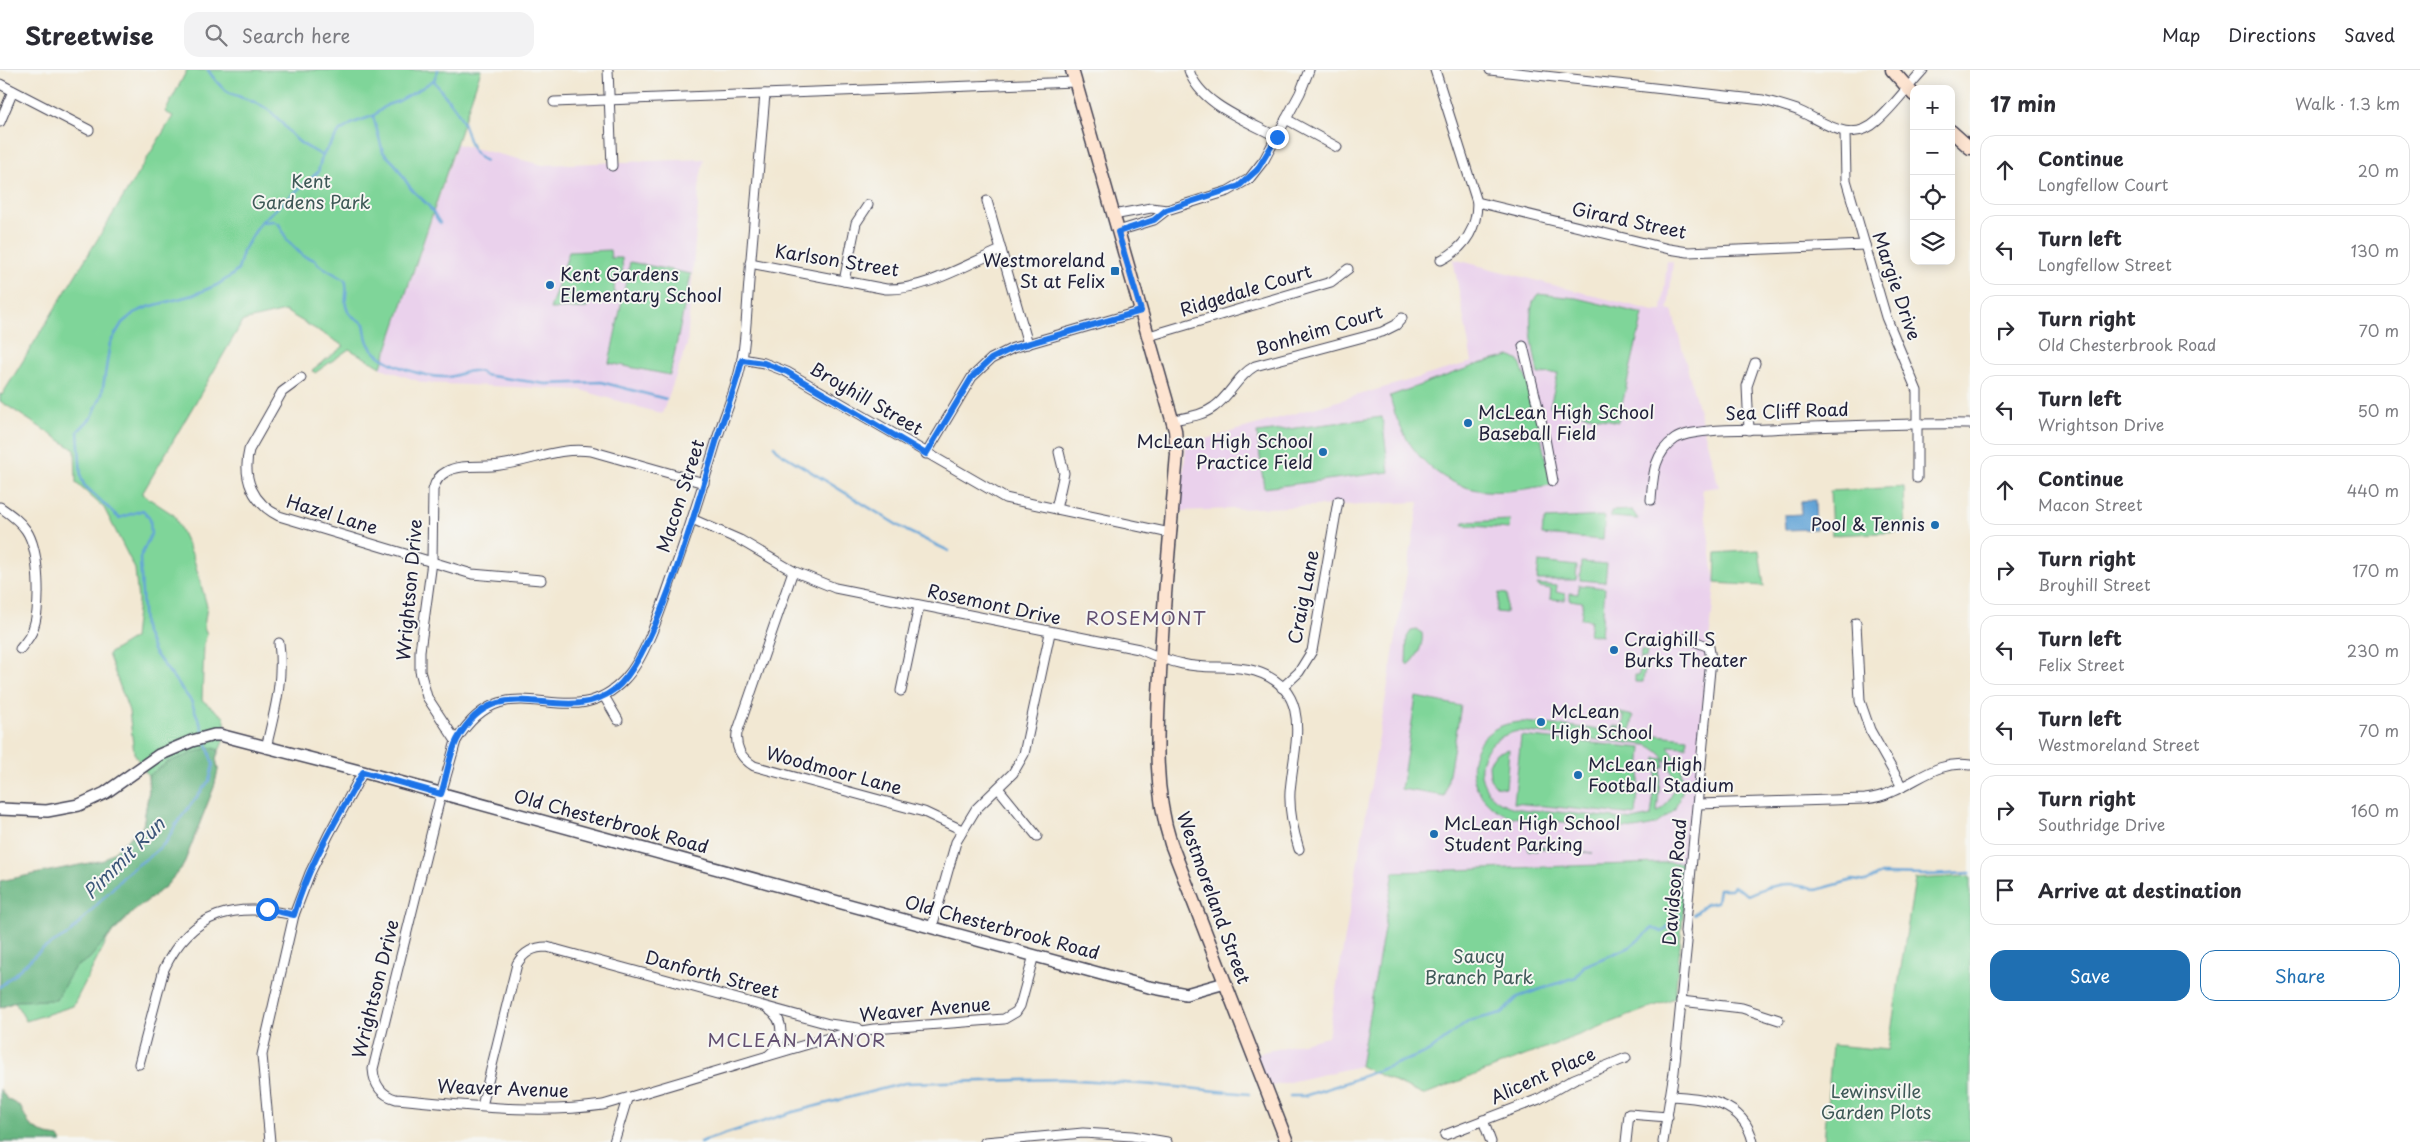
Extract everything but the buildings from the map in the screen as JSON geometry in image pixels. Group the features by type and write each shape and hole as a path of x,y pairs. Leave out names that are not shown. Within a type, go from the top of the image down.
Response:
{"main road":[{"path":"1892,70 1910,91"},
{"name":"Westmoreland Street","path":"1073,76 1173,420 1177,454 1161,657 1157,766 1164,813 1171,844 1287,1142"},
{"path":"1955,134 1970,148"}],"street":[{"path":"608,70 612,166"},
{"path":"1189,70 1193,80 1204,96 1277,137"},
{"path":"1118,232 1154,220 1166,210 1239,186 1257,170 1277,137 1309,70"},
{"path":"1435,70 1477,202 1475,222 1466,242 1441,260"},
{"path":"1490,70 1764,100 1798,110 1836,130 1845,132 1854,132 1871,126 1910,91"},
{"path":"1914,85 1923,70"},
{"path":"554,102 765,94 1073,76"},
{"path":"0,84 89,130"},
{"path":"0,122 13,91"},
{"name":"Macon Street","path":"456,741 476,715 486,708 508,700 533,699 570,705 583,704 604,696 626,678 638,660 656,619 692,519 742,360 765,94"},
{"path":"1286,119 1338,147"},
{"name":"Margie Drive","path":"1845,132 1844,166 1846,180 1886,317 1914,380 1919,404 1917,478"},
{"path":"987,201 1028,344"},
{"name":"Girard Street","path":"1477,202 1688,252 1865,245"},
{"path":"844,281 856,222 868,205"},
{"path":"1113,215 1151,208 1166,210"},
{"name":"Karlson Street","path":"750,263 886,289 910,287 1001,250"},
{"name":"Ridgedale Court","path":"1149,336 1332,282 1348,269"},
{"path":"926,454 961,394 981,367 1001,353 1141,311"},
{"name":"Bonheim Court","path":"1173,420 1200,414 1215,407 1238,379 1255,366 1382,332 1396,325 1402,318"},
{"path":"1523,346 1543,428 1553,481"},
{"name":"Broyhill Street","path":"742,360 764,363 787,372 993,492 1016,501 1170,533"},
{"path":"1749,430 1747,386 1755,363"},
{"name":"Hazel Lane","path":"301,378 282,392 249,450 246,465 248,480 256,499 263,506 279,516 478,575 541,580"},
{"name":"Sea Cliff Road","path":"1651,500 1653,470 1657,460 1667,446 1675,439 1693,433 1919,423 1970,424"},
{"path":"432,469 440,476 454,468 499,466 549,452 577,450 591,451 704,483"},
{"path":"1056,509 1064,473 1059,452"},
{"name":"Wrightson Drive","path":"396,1099 380,1090 376,1084 373,1069 441,794 456,741 427,696 420,672 420,651 432,562 433,490 440,476"},
{"name":"Craig Lane","path":"1282,688 1299,672 1312,651 1338,501"},
{"path":"0,507 15,517 27,532 35,550 38,570 33,631 20,648"},
{"name":"Rosemont Drive","path":"692,519 740,540 793,571 844,590 1139,650 1184,665 1256,671 1282,688 1294,707 1297,719 1297,742 1290,794 1292,827 1299,849"},
{"name":"Woodmoor Lane","path":"793,571 737,733 737,743 742,757 754,766 924,812 962,830"},
{"path":"901,691 919,606"},
{"path":"1856,623 1860,701 1870,730 1902,787"},
{"path":"932,927 956,842 962,830 976,809 1013,773 1024,754 1050,633"},
{"name":"Davidson Road","path":"1663,1142 1668,1117 1681,1001 1686,942 1685,932 1711,653 1709,647 1687,638"},
{"path":"266,748 279,688 281,672 280,643"},
{"path":"604,696 618,720"},
{"name":"Old Chesterbrook Road","path":"0,809 47,811 80,805 105,793 158,755 192,741 214,735 363,772 1176,993 1202,991 1225,983"},
{"path":"1698,804 1865,799 1891,793 1942,766 1952,764 1970,765"},
{"path":"270,1142 262,1055 294,915 310,873 363,772"},
{"path":"998,788 1037,836"},
{"path":"139,1064 164,969 174,950 188,934 212,918 239,909 267,909 294,915"},
{"name":"Danforth Street","path":"482,1106 517,964 526,952 542,947 829,1024 874,1029"},
{"name":"Weaver Avenue","path":"396,1099 552,1110 586,1107 627,1099 842,1034 874,1029 1004,1019 1016,1012 1020,1006 1034,955"},
{"path":"1681,1001 1742,1008 1779,1020"},
{"path":"763,1006 776,1017 781,1032 777,1046 766,1056"},
{"name":"Alicent Place","path":"1445,1135 1539,1099 1574,1078 1626,1058"},
{"path":"1670,1096 1704,1098 1724,1105 1742,1119 1753,1142"},
{"path":"614,1142 627,1099"},
{"path":"1626,1142 1629,1114 1668,1117"},
{"path":"1483,1120 1492,1142"},
{"path":"984,1142 1083,1133 1132,1136 1167,1142"}],"shaded area":[{"name":"Kent Gardens Elementary School","path":"457,144 543,165 704,159 700,179 687,345 662,414 581,390 424,383 381,368"},
{"name":"McLean High School","path":"1453,259 1653,311 1662,310 1667,261 1673,262 1668,310 1672,310 1719,487 1702,489 1715,583 1688,862 1394,872 1360,1066 1267,1087 1254,1054 1328,1037 1419,502 1180,511 1186,445 1472,362"}],"green space":[{"name":"Kent Gardens Park","path":"187,70 481,70 381,367 349,349 315,373 312,370 344,346 285,311 243,321 142,494 174,515 193,556 207,606 204,627 207,634 204,644 202,700 224,717 227,732 216,758 218,770 214,787 183,866 165,887 134,911 108,938 73,1006 26,1021 15,1002 0,1008 0,934 33,935 143,826 149,790 148,776 134,753 129,711 108,654 134,638 138,601 135,569 104,508 76,483 75,450 0,401 0,394 2,395 173,116 165,112"},
{"path":"610,250 611,258 622,258 623,278 614,278 615,301 588,303 587,308 550,309 569,252"},
{"path":"630,262 691,274 670,375 609,363"},
{"path":"1538,294 1576,298 1643,314 1618,422 1550,406 1558,373 1538,374 1531,332 1531,310"},
{"name":"McLean High School Baseball Field","path":"1510,356 1519,361 1531,390 1551,485 1502,491 1468,488 1436,472 1411,446 1402,430 1390,396 1482,363"},
{"name":"McLean High School Practice Field","path":"1382,417 1389,472 1264,488 1257,433"},
{"path":"1904,487 1906,532 1832,535 1830,491"},
{"path":"1632,510 1638,519 1611,517 1611,511"},
{"path":"1605,516 1603,540 1542,535 1546,519"},
{"path":"1510,520 1509,529 1463,525 1464,522"},
{"path":"1759,550 1764,586 1715,583 1716,553"},
{"path":"1539,562 1577,566 1576,580 1537,580"},
{"path":"1581,562 1607,564 1605,582 1580,580"},
{"path":"1537,584 1557,586 1556,592 1565,594 1565,600 1550,599 1551,589 1539,587"},
{"path":"1579,585 1605,588 1601,636 1589,634 1591,620 1581,619 1583,602 1570,600 1570,593 1578,594"},
{"path":"1499,593 1507,594 1506,613 1496,612"},
{"path":"1417,630 1422,633 1421,646 1417,655 1408,665 1406,663 1407,637 1411,631"},
{"path":"1641,650 1647,652 1646,658 1642,658 1642,665 1645,665 1643,682 1635,682 1635,675 1639,675"},
{"path":"1416,697 1461,706 1445,796 1401,789"},
{"path":"1617,712 1633,716 1631,730 1613,728 1614,726 1623,727 1624,716 1615,715"},
{"path":"1524,722 1687,738 1686,747 1668,746 1681,767 1683,790 1674,811 1655,825 1635,829 1512,817 1493,807 1481,794 1474,779 1473,762 1477,747 1487,734 1503,725","holes":["1518,731 1647,745 1657,751 1664,758 1670,767 1674,786 1666,805 1657,813 1661,767 1664,767 1664,759 1656,758 1655,767 1657,767 1651,816 1633,820 1515,808 1493,797 1485,787 1481,774 1482,761 1487,749 1500,738"]},
{"name":"McLean High Football Stadium","path":"1521,736 1642,748 1636,815 1514,803"},
{"path":"210,747 219,750 216,758 218,770 214,787 183,866 165,887 134,911 112,932 89,959 74,968 56,1000 16,1001 0,1008 0,881 104,860 143,826 149,790 148,776 168,762"},
{"path":"1509,749 1506,788 1496,786 1490,779 1489,763 1496,753"},
{"path":"1528,842 1537,843 1537,846 1593,853 1537,848 1537,851 1528,850"},
{"name":"Saucy Branch Park","path":"1688,862 1675,998 1423,1095 1360,1066 1394,872"},
{"name":"Lewinsville Garden Plots","path":"1970,876 1970,1142 1824,1142 1832,1045 1888,1050 1915,879"},
{"path":"0,1089 7,1099 20,1106 29,1124 47,1135 59,1137 62,1142 0,1142"}],"water":[{"path":"1815,500 1816,529 1785,530 1784,515 1801,514 1801,501"}],"waterway":[{"path":"208,70 215,80 228,92 269,110 293,136 322,156"},
{"name":"Pimmit Run","path":"204,733 191,701 154,652 144,628 140,558 151,534 150,519 143,510 119,518 84,485 81,477 78,431 92,417 102,394 110,343 122,323 134,313 148,307 193,295 217,285 231,276 238,270 243,251 261,222 318,172 322,156 340,131 353,123 373,116 387,105 399,101 420,89 434,80 438,70"},
{"path":"434,80 458,113 472,148 480,158 486,161"},
{"path":"373,116 383,152 395,164 411,189 428,205 440,223"},
{"path":"262,222 273,221 279,224 287,240 303,256 315,260 319,265 345,280 346,306 348,311 364,324 367,341 370,346 384,359 405,369 439,377 476,371 484,375 546,384 601,382 666,399"},
{"path":"774,446 779,452 907,531 949,551"},
{"name":"Pimmit Run","path":"0,987 41,950 69,934 128,872 166,842 177,823 209,781 213,765 206,741"},
{"path":"1694,914 1706,904 1717,902 1719,889 1731,889 1734,886 1748,895 1764,888 1790,884 1816,890 1853,880 1866,882 1881,874 1927,875 1970,873"},
{"path":"1290,1096 1304,1096 1342,1084 1428,1052 1469,1021 1502,1013 1518,997 1576,977 1584,966 1630,947 1653,928 1662,932 1680,915"},
{"path":"700,1142 793,1112 905,1083 1062,1079 1249,1094"}],"place":[{"name":"Westmoreland St at Felix","path":"1115,271"},
{"name":"Kent Gardens Elementary School","path":"550,285"},
{"name":"McLean High School Baseball Field","path":"1468,423"},
{"name":"McLean High School Practice Field","path":"1323,452"},
{"name":"Pool & Tennis","path":"1935,525"},
{"name":"Craighill S Burks Theater","path":"1614,650"},
{"name":"McLean High School","path":"1541,722"},
{"name":"McLean High Football Stadium","path":"1578,775"},
{"name":"McLean High School Student Parking","path":"1434,834"}],"district":[{"name":"ROSEMONT","path":"1146,618"},
{"name":"MCLEAN MANOR","path":"797,1040"}],"route":[{"path":"267,909 294,915 296,905 310,873 363,772 441,794 456,741 476,715 486,708 520,698 558,704 583,704 604,696 633,670 667,591 704,483 742,360 764,363 787,372 926,454 972,377 991,359 1013,348 1141,311 1118,232 1154,220 1166,210 1239,186 1257,170 1277,137"}]}
